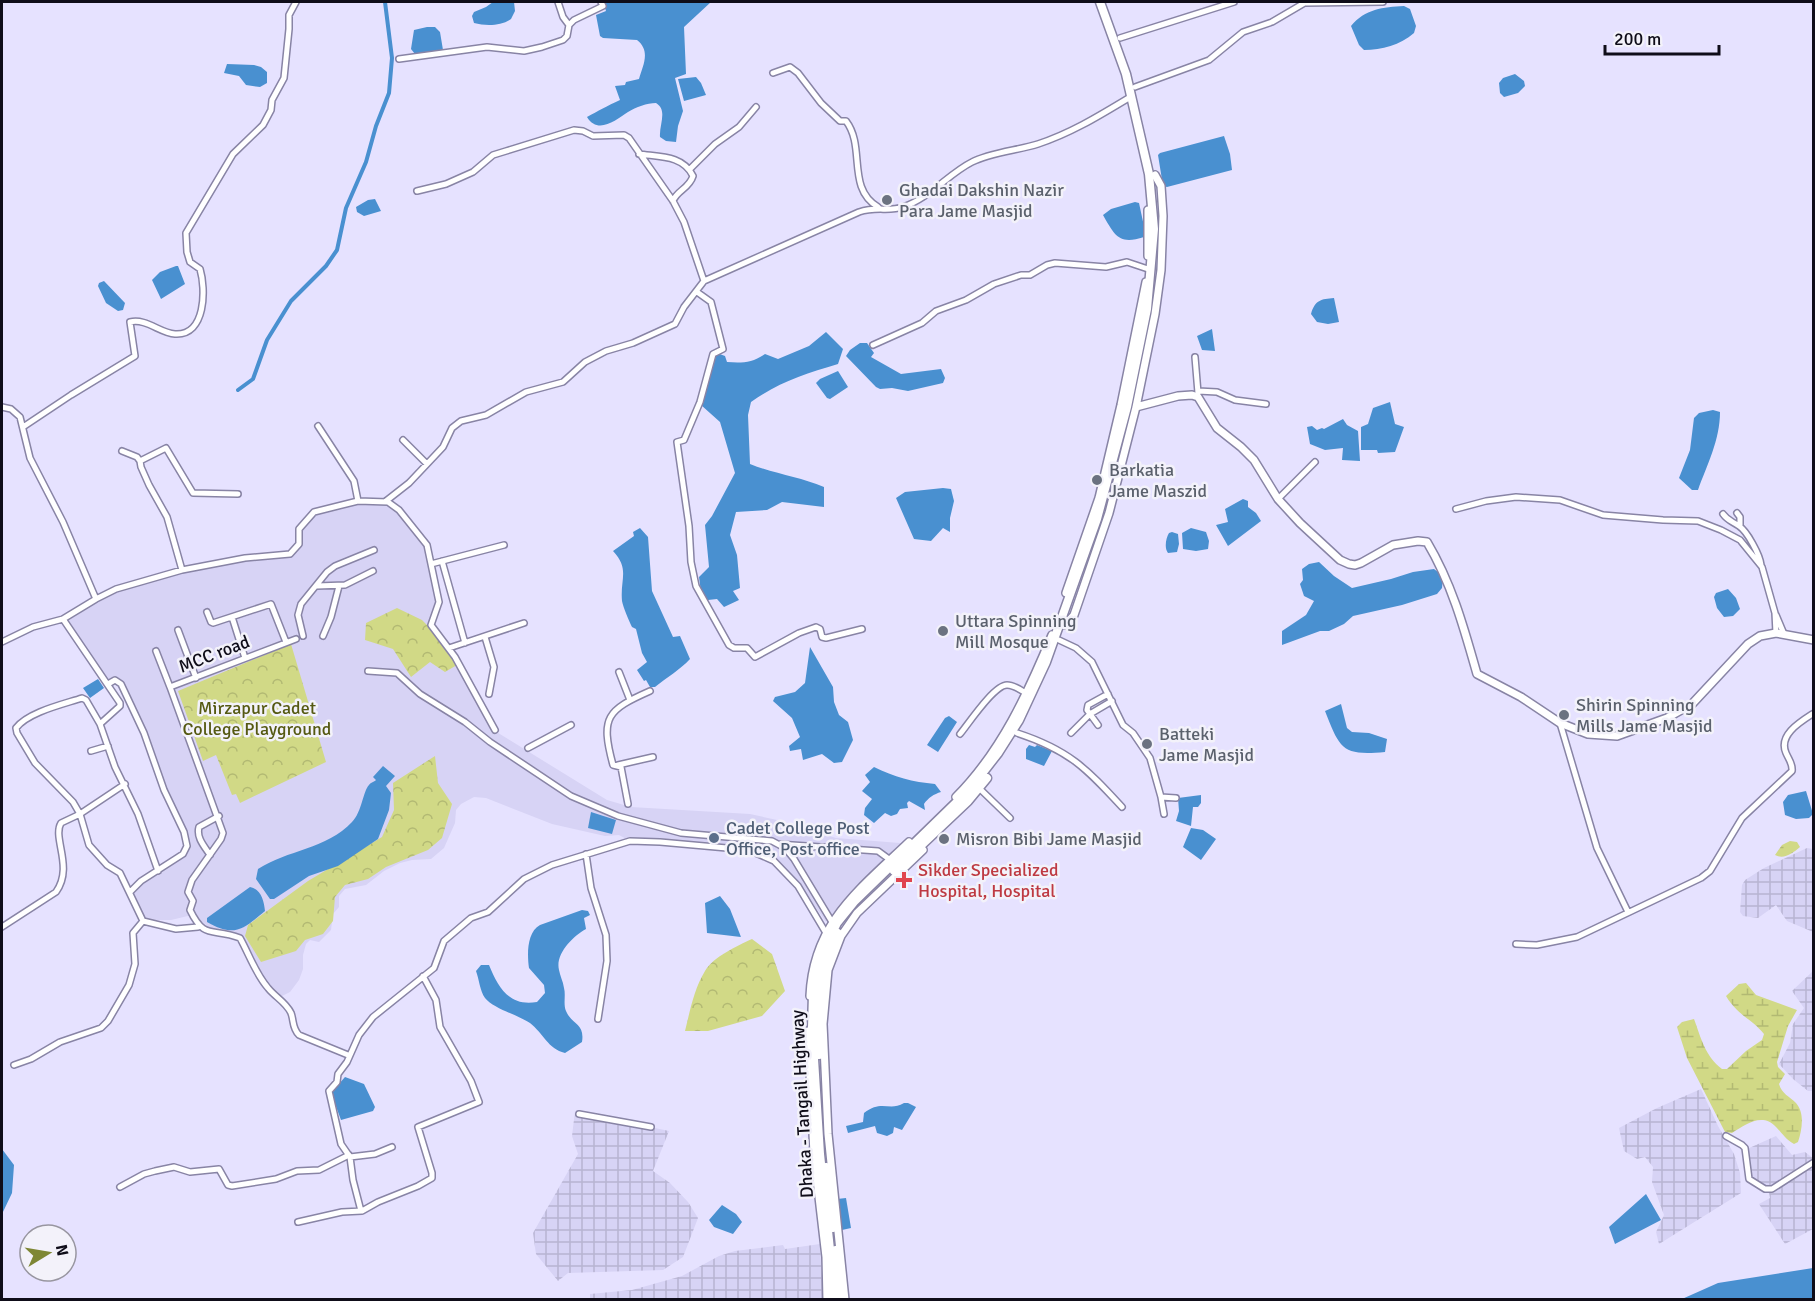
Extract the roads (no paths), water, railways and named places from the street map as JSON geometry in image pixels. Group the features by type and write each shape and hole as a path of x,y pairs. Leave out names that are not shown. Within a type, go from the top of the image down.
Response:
{"highway":[{"name":"Dhaka - Tangail Highway","path":"1100,2 1133,91"},
{"name":"Dhaka - Tangail Highway","path":"833,1299 832,1269 819,1181 812,1027 815,977 824,948 837,923 854,902 892,862 961,799 987,769 1012,732 1046,662 1096,519 1114,459 1147,309 1154,230 1152,175 1120,38 1104,2"},
{"name":"Dhaka - Tangail Highway","path":"840,1299 825,1147 819,1052 818,1006 821,975 830,950 850,915 865,897 980,790 1017,733 1050,664 1059,640 1061,620"}],"main road":[{"path":"1061,620 1099,498 1124,393 1148,269 1147,189 1152,175"},
{"path":"1061,620 1074,615 1109,513 1136,407 1155,314 1161,270 1163,216 1161,186 1152,175"},
{"path":"1136,407 1178,396 1198,394 1217,428 1254,460 1278,499 1340,560 1355,565 1393,545 1427,542 1452,591 1477,674 1521,697 1560,723 1588,734 1617,736 1667,718 1692,704 1748,644 1760,636 1780,633 1814,640"},
{"path":"845,1299 828,1134 823,1024 828,970 841,936 857,913 980,790"},
{"path":"827,1299 826,1257 808,1027 810,980 816,956 832,922 851,898 892,862"}],"street":[{"path":"23,426 135,356 130,322 141,322 177,334 185,332 197,322 202,308 202,275 200,269 190,262 186,233 233,154 263,125 271,110 272,100 284,78 289,15 296,2"},
{"path":"558,2 563,17 569,25"},
{"path":"399,59 488,47 524,51 542,47 565,39 569,25 574,20 603,6 601,2"},
{"path":"1120,38 1234,2"},
{"path":"386,501 409,483 443,447 449,433 458,423 486,416 526,392 562,382 585,362 606,351 633,343 675,324 684,307 704,281 791,244 826,225 869,209 888,210 903,207 931,191 973,161 1058,136 1091,120 1133,91 1209,60 1243,32 1272,22 1304,2 1383,2"},
{"path":"774,73 790,67 798,73 821,103 840,121 846,121 855,140 863,194 869,202 879,208"},
{"path":"690,169 715,144 739,127 756,107"},
{"path":"417,191 446,184 473,172 493,156 574,130 599,137 624,135 629,138 673,201 684,222 704,281"},
{"path":"639,154 668,156 690,169 693,176 690,184 675,196 673,201"},
{"path":"873,345 922,323 936,311 966,300 994,284 1006,279 1030,275 1047,265 1055,263 1106,267 1127,262 1148,269"},
{"path":"697,292 711,302 723,350 713,354 695,417 684,440 677,442 689,526 691,562 696,586 729,645 747,648 754,657 799,633 816,627 820,629 822,637 826,638 862,629"},
{"path":"1195,357 1198,394 1217,392 1235,400 1266,404"},
{"path":"2,407 20,417 30,458 63,522 96,598"},
{"path":"318,426 354,481 358,501"},
{"path":"404,440 427,464"},
{"path":"141,461 158,451 168,449 192,494 238,494"},
{"path":"122,451 141,461 141,467 149,485 162,504 167,517 182,570"},
{"path":"1278,499 1316,462"},
{"path":"1456,509 1486,501 1516,497 1560,500 1603,515 1698,521 1740,540 1762,567"},
{"path":"2,642 33,627 63,619 96,598 116,589 182,570 245,558 290,554 298,544 299,529 314,512 358,501 386,501 399,510 427,545 439,602 430,625 449,648 473,686 495,730"},
{"path":"1737,513 1740,517 1740,526 1760,556 1780,633"},
{"path":"1723,514 1731,523 1740,526"},
{"path":"431,564 504,545"},
{"path":"303,636 298,615 301,604 327,572 335,566 374,550"},
{"path":"442,561 465,643"},
{"path":"317,586 339,586 373,571"},
{"path":"323,636 331,617 339,586"},
{"path":"207,612 212,623 271,604 286,642"},
{"path":"232,617 245,658"},
{"path":"63,619 120,705 100,724"},
{"path":"449,648 524,623"},
{"path":"178,630 196,678"},
{"path":"485,636 494,667 489,694"},
{"name":"MCC road","path":"219,816 208,794 170,687 296,639"},
{"path":"1059,640 1076,648 1092,662 1123,725 1133,733 1150,758 1164,814"},
{"path":"156,651 170,687"},
{"path":"368,671 397,673 420,694 465,722 490,742 571,796 618,816 681,833 772,841 785,848 832,922"},
{"path":"619,672 630,700"},
{"path":"108,684 115,680 121,684 144,733 164,790 186,838 187,850 141,881 130,892"},
{"path":"960,734 996,688 1006,685 1016,687 1028,695"},
{"path":"650,691 617,708 608,721 608,747 612,765 653,758"},
{"path":"1098,725 1087,710 1088,705 1108,694"},
{"path":"143,921 120,873 107,865 89,845 80,814 73,802 35,763 17,734 16,728 19,724 41,712 82,698 86,700 100,724 115,767 138,814 158,871"},
{"path":"1071,733 1090,714 1112,701"},
{"path":"1516,944 1537,945 1577,937 1701,879 1710,871 1742,818 1792,771 1793,765 1784,748 1784,742 1796,726 1814,713"},
{"path":"1560,723 1597,848 1628,912"},
{"path":"528,748 571,725"},
{"path":"1017,733 1058,749 1073,758 1122,807"},
{"path":"91,751 108,746"},
{"path":"618,765 623,773 628,804"},
{"path":"2,927 56,892 61,884 63,860 59,825 125,784"},
{"path":"980,790 1010,818"},
{"path":"1161,797 1176,798"},
{"path":"198,927 190,910 193,901 188,891 192,880 210,855 223,836 219,816 199,827 198,831 210,855"},
{"path":"361,1211 350,1156 341,1144 328,1094 337,1082 338,1074 343,1069 359,1035 373,1017 434,968 444,940 457,928 471,918 488,912 524,879 552,865 630,842 660,842 749,850 774,861 798,886 826,933"},
{"path":"777,844 878,850 892,862"},
{"path":"586,854 591,888 606,935 607,961 598,1019"},
{"path":"143,921 176,929 198,927 206,931 240,938 259,976 270,991 285,1004 291,1014 294,1029 298,1035 348,1055"},
{"path":"14,1065 31,1059 60,1042 101,1028 108,1021 129,985 135,964 133,933 143,921"},
{"path":"298,1222 342,1212 361,1211 432,1178 418,1127 479,1102 471,1081 440,1027 436,1000 423,976"},
{"path":"579,1114 651,1127"},
{"path":"1726,1136 1743,1145 1747,1155 1749,1179 1765,1190 1772,1190 1814,1162"},
{"path":"120,1188 144,1174 174,1167 190,1172 219,1169 228,1185 232,1186 276,1179 297,1171 319,1170 350,1156 375,1154 392,1147"}],"water":[{"path":"493,2 514,2 515,11 511,19 493,25 474,23 472,16 474,12"},
{"path":"603,2 711,2 684,27 686,74 675,78 683,111 676,142 666,141 660,137 662,110 656,103 638,107 607,124 596,125 587,117 620,100 615,86 625,85 626,82 639,79 645,58 644,49 637,40 600,36 596,15 606,11"},
{"path":"1404,6 1410,9 1416,26 1414,33 1397,44 1384,48 1364,50 1359,45 1351,26 1356,20 1368,12"},
{"path":"435,27 440,32 443,50 415,54 411,49 414,30"},
{"path":"227,64 261,67 267,72 267,83 260,87 246,85 239,76 224,73"},
{"path":"1515,74 1524,81 1525,86 1518,93 1504,97 1500,93 1499,83 1503,78"},
{"path":"696,77 706,95 684,101 678,79"},
{"path":"1224,136 1232,170 1167,187 1163,186 1158,155 1160,153"},
{"path":"375,199 381,211 364,216 357,212 356,207"},
{"path":"1135,202 1139,203 1145,231 1144,237 1123,239 1115,233 1103,215 1111,209"},
{"path":"176,266 185,284 161,299 152,280 160,272"},
{"path":"104,281 125,303 123,310 118,311 106,303 98,286"},
{"path":"1334,298 1339,322 1328,324 1317,322 1311,314 1314,306 1322,300"},
{"path":"1212,329 1215,351 1202,350 1197,336"},
{"path":"826,332 843,349 838,364 803,375 772,389 751,402 748,415 750,464 824,487 824,507 782,502 767,510 736,512 730,535 737,555 740,588 733,591 739,600 724,607 717,599 708,600 701,592 699,577 709,567 705,525 735,473 720,422 701,405 717,353 725,356 727,362 747,362 765,354 778,359 809,346"},
{"path":"860,343 867,343 874,353 871,357 901,374 941,369 945,378 943,383 908,391 892,388 880,389 846,356"},
{"path":"838,371 848,387 830,399 827,398 816,383"},
{"path":"1390,402 1395,424 1404,427 1395,452 1378,453 1377,450 1361,450 1361,427 1368,424 1373,408"},
{"path":"1713,410 1720,412 1715,442 1698,490 1692,490 1679,478 1690,450 1694,418 1699,413"},
{"path":"1343,419 1347,425 1358,431 1360,461 1342,460 1343,448 1325,450 1310,444 1307,427 1312,426 1317,430 1324,429"},
{"path":"951,489 954,501 950,532 943,528 931,541 914,539 896,498 905,492"},
{"path":"1243,499 1248,501 1248,507 1261,521 1228,546 1216,525 1228,522 1225,509"},
{"path":"640,528 648,537 652,591 673,637 680,636 690,659 655,687 650,687 637,670 647,662 642,653 636,629 632,627 626,614 622,593 623,569 613,551 634,536 633,532"},
{"path":"1191,528 1206,532 1209,541 1208,549 1196,551 1183,549 1182,533"},
{"path":"1172,532 1178,534 1179,544 1177,552 1168,553 1166,540"},
{"path":"1319,562 1352,588 1413,572 1434,569 1443,576 1442,588 1437,594 1353,616 1344,624 1329,631 1320,631 1282,645 1282,631 1306,615 1314,601 1304,596 1300,584 1303,580 1302,569 1309,564"},
{"path":"1728,589 1736,598 1740,609 1733,616 1724,617 1717,608 1714,597 1716,593"},
{"path":"810,647 833,687 834,702 839,715 848,722 853,740 842,762 834,763 822,754 803,760 801,749 790,751 789,746 800,737 792,718 773,701 775,697 795,692 805,683"},
{"path":"98,679 104,688 90,698 83,688"},
{"path":"1341,704 1347,728 1352,732 1369,733 1387,739 1385,752 1360,753 1351,751 1339,742 1325,711"},
{"path":"949,716 957,722 938,752 927,745 945,718"},
{"path":"1029,745 1035,747 1037,745 1052,751 1044,766 1026,759 1026,749"},
{"path":"383,766 395,776 386,786 391,793 389,810 378,839 338,866 309,876 274,899 270,899 256,879 258,869 281,857 319,844 342,831 355,818 367,788 376,780 373,777"},
{"path":"874,767 889,774 935,784 941,792 931,796 924,804 925,810 909,801 908,808 900,809 897,814 891,816 885,813 874,823 864,815 865,808 872,799 862,791 870,782 865,775"},
{"path":"1806,791 1813,814 1809,818 1796,819 1785,815 1783,802 1788,795"},
{"path":"1201,795 1201,803 1198,807 1193,807 1191,826 1176,821 1179,811 1178,798"},
{"path":"591,812 616,820 612,834 588,828"},
{"path":"1191,828 1203,830 1216,839 1201,860 1183,847"},
{"path":"250,887 261,896 265,911 238,929 225,930 207,922 207,918"},
{"path":"720,896 730,909 741,937 707,933 705,903"},
{"path":"582,910 588,911 590,915 584,918 586,929 566,946 558,964 565,991 566,1011 582,1031 582,1042 565,1053 554,1048 530,1023 489,1002 482,992 476,971 481,965 489,965 496,981 506,994 519,1001 537,1002 545,993 544,985 529,968 530,938 540,925"},
{"path":"345,1077 364,1084 375,1107 373,1111 341,1120 331,1093"},
{"path":"904,1103 916,1107 902,1130 894,1127 893,1133 887,1136 877,1133 875,1126 848,1133 846,1126 863,1122 864,1113 870,1109"},
{"path":"2,1149 14,1165 12,1193 2,1214"},
{"path":"1646,1194 1661,1220 1615,1244 1609,1227"},
{"path":"846,1198 851,1228 842,1230 837,1199"},
{"path":"722,1205 736,1214 742,1222 733,1234 714,1227 709,1220"},
{"path":"1813,1268 1813,1299 1682,1299 1718,1283"}],"waterway":[{"path":"238,390 253,379 267,340 291,301 326,266 337,250 346,208 366,162 376,126 389,93 392,58 385,2"}],"place":[{"name":"Ghadai Dakshin Nazir Para Jame Masjid","path":"887,200"},
{"name":"Barkatia Jame Maszid","path":"1097,480"},
{"name":"Uttara Spinning Mill Mosque","path":"943,631"},
{"name":"Shirin Spinning Mills Jame Masjid","path":"1564,715"},
{"name":"Batteki Jame Masjid","path":"1147,744"},
{"name":"Cadet College Post Office, Post office","path":"714,838"},
{"name":"Misron Bibi Jame Masjid","path":"944,839"},
{"name":"Sikder Specialized Hospital, Hospital","path":"904,880"}],"park label":[{"name":"Mirzapur Cadet College Playground","path":"257,718"}]}
